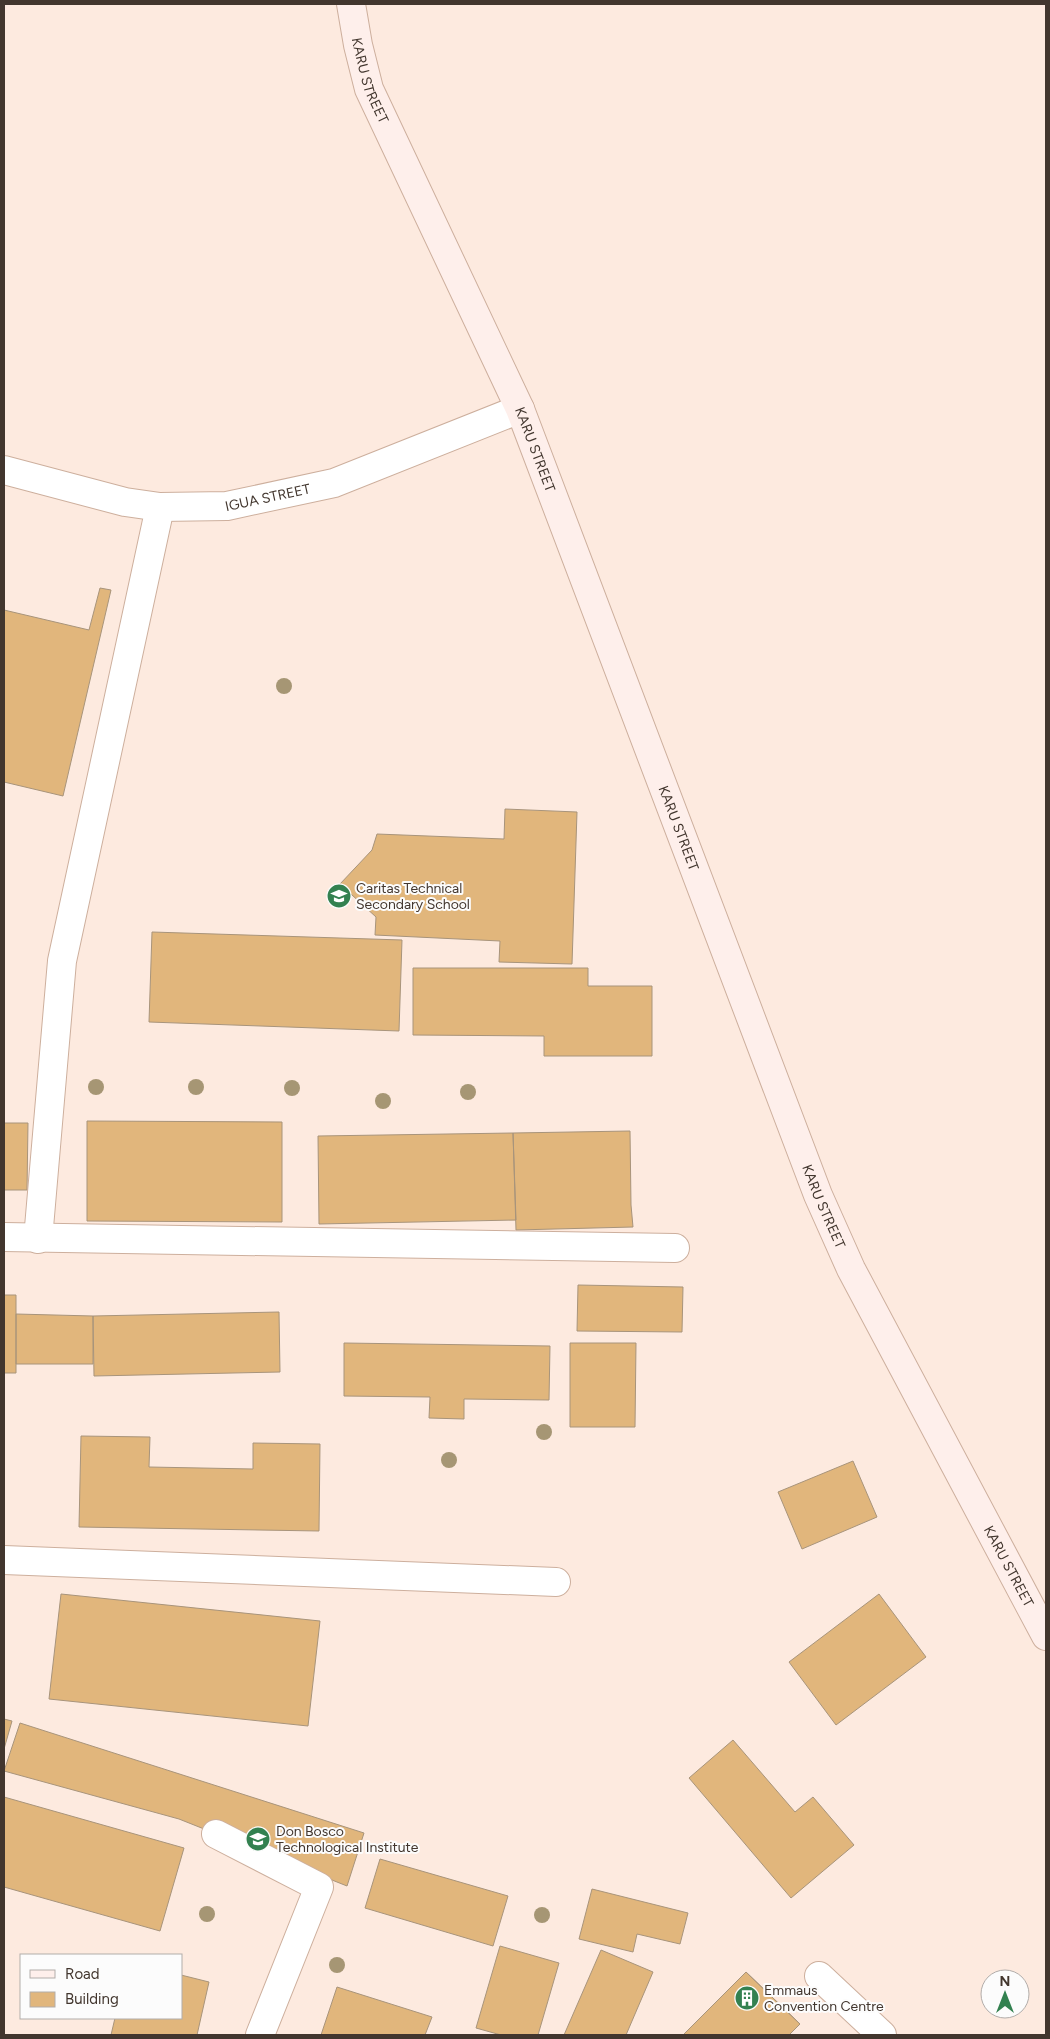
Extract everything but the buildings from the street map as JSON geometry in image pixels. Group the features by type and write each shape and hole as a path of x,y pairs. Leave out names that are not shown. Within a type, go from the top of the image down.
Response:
{"street":[{"name":"KARU STREET","path":"351,4 358,46 369,89 520,409 818,1195 850,1269 1046,1636"},
{"name":"IGUA STREET","path":"4,470 125,502 160,507 227,506 334,483 520,409"},
{"path":"38,1239 62,961 160,507"},
{"path":"4,1237 676,1248"},
{"path":"4,1560 556,1582"},
{"path":"216,1834 319,1887 260,2035"},
{"path":"819,1976 882,2035"}],"place":[{"name":"Caritas Technical Secondary School","path":"339,896"},
{"name":"Don Bosco Technological Institute","path":"258,1839"},
{"name":"Emmaus Convention Centre","path":"747,1998"}]}
